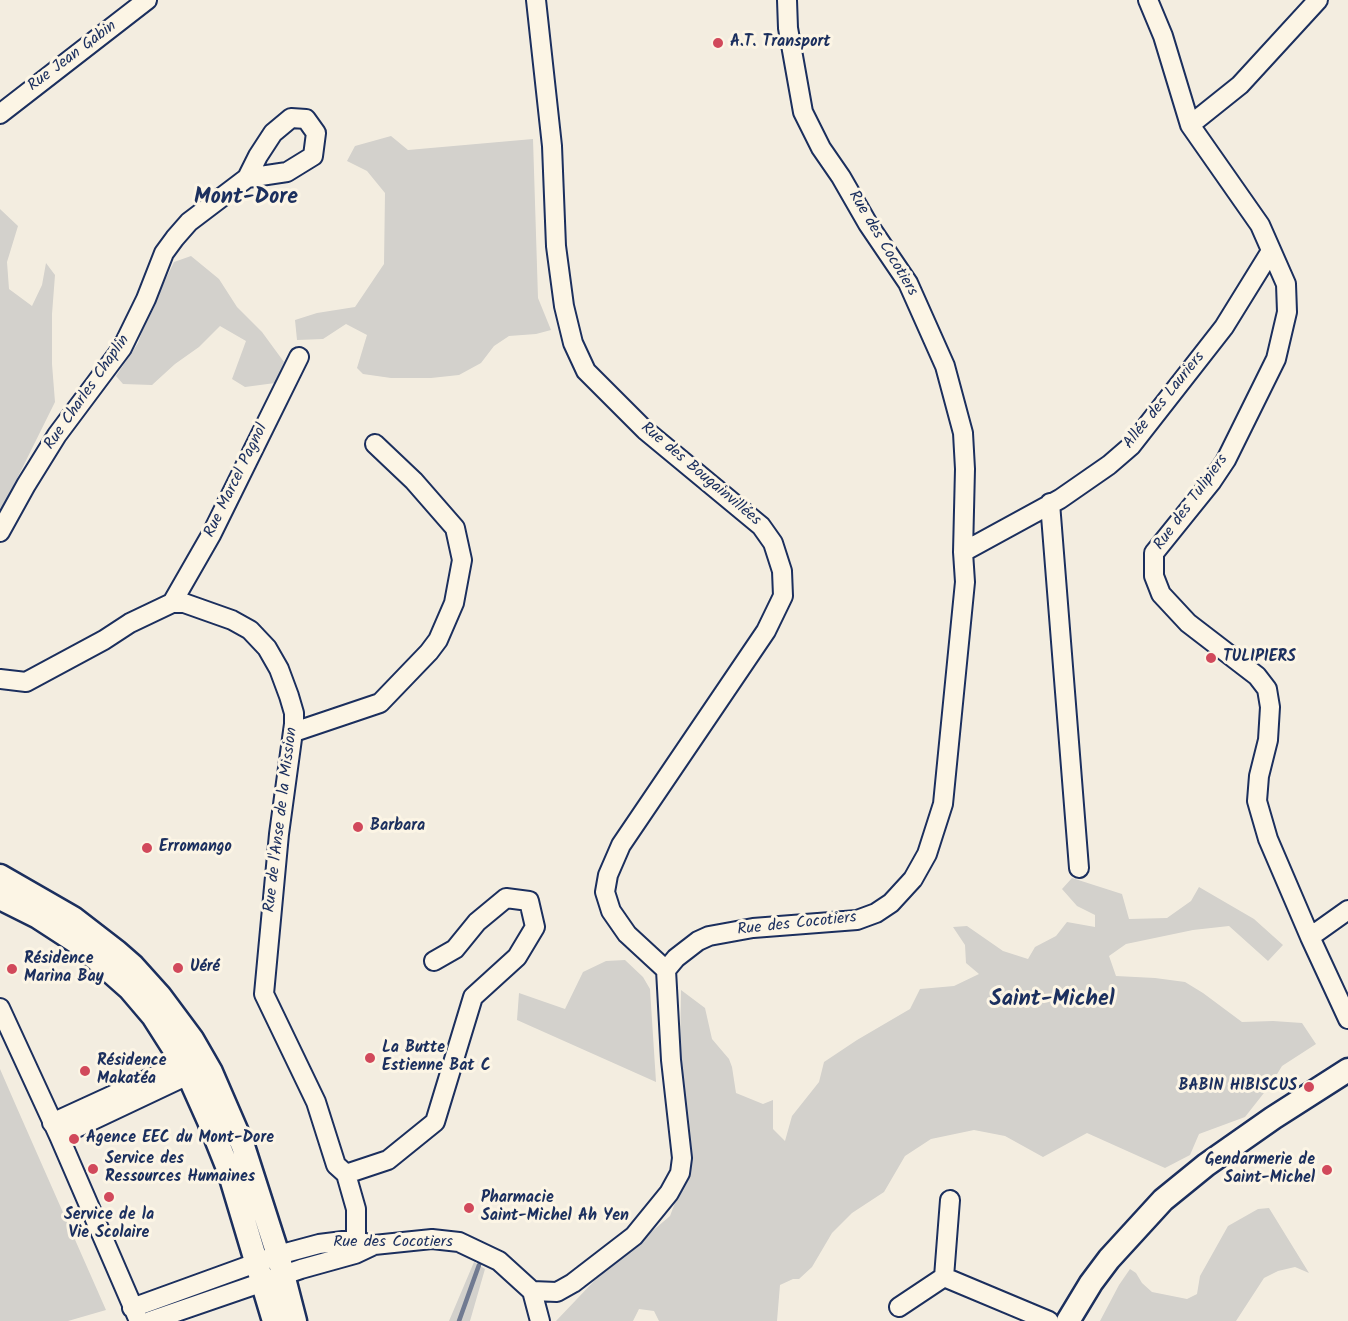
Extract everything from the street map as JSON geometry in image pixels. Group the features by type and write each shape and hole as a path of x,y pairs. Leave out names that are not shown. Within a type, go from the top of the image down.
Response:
{"main road":[{"path":"0,876 73,918 103,940 133,966 168,1006 192,1039 216,1083 243,1146 281,1265 295,1321"},
{"path":"0,897 38,917 104,963 153,1016 185,1069 229,1172 274,1321"},
{"path":"1068,1321 1109,1259 1163,1200 1206,1165 1254,1131 1348,1070"},
{"path":"1081,1321 1126,1258 1173,1208 1230,1162 1348,1083"}],"street":[{"name":"Rue Jean Gabin","path":"4,104 147,0"},
{"name":"Rue des Bougainvillées","path":"536,0 552,146 556,246 564,306 573,343 586,371 645,430 761,526 773,543 782,571 783,596 766,631 621,845 608,875 605,892 611,911 627,934 666,970"},
{"name":"Rue des Cocotiers","path":"666,970 686,949 709,936 753,928 857,920 876,913 891,903 914,879 930,846 943,804 965,582 963,434 945,366 908,283 821,148 803,112 788,28 787,0"},
{"name":"Rue des Tulipiers","path":"1148,0 1163,36 1190,125 1260,225 1286,284 1287,312 1275,359 1226,460 1154,553 1154,576 1161,594 1188,623 1257,676 1267,689 1270,707 1268,740 1259,776 1257,801 1269,839 1310,937 1348,1019"},
{"path":"1190,125 1240,85 1318,0"},
{"name":"Rue Charles Chaplin","path":"0,532 57,435 122,348 141,312 164,253 189,222 247,178"},
{"name":"Allée des Lauriers","path":"963,552 1060,499 1109,465 1131,446 1224,327 1271,251"},
{"name":"Rue Marcel Pagnol","path":"172,603 211,535 299,357"},
{"path":"294,732 380,703 438,640 454,603 462,560 455,528 414,481 375,444"},
{"path":"1050,503 1079,868"},
{"path":"0,679 26,682 104,640 130,623 172,603"},
{"name":"Rue de l'Anse de la Mission","path":"172,603 184,603 222,615 250,630 261,641 279,669 294,713 294,732 279,834 264,994 316,1102 336,1165 346,1174 356,1209 356,1241"},
{"path":"346,1174 388,1160 435,1122 472,997 517,957 535,927 529,902 506,898 477,922 455,949 434,961"},
{"path":"1310,937 1348,910"},
{"path":"540,1321 532,1291 557,1292 587,1274 634,1236 669,1193 680,1173 681,1147 666,970"},
{"path":"0,1008 136,1317 281,1265 355,1254 374,1245"},
{"path":"55,1129 185,1069"},
{"path":"944,1277 950,1200"},
{"name":"Rue des Cocotiers","path":"281,1265 319,1244 356,1241 374,1245 432,1239 459,1242 499,1261 532,1291"},
{"path":"899,1307 944,1277"},
{"path":"944,1277 1050,1321"}],"shaded area":[{"path":"391,136 408,150 533,139 538,298 551,330 536,334 509,336 494,346 481,363 459,375 431,378 391,378 363,374 357,368 367,335 346,324 323,339 297,340 295,320 317,313 355,307 384,264 385,193 367,171 347,161 355,146"},
{"path":"0,209 18,226 7,262 9,289 32,306 42,285 46,263 55,275 52,364 55,402 0,513"},
{"path":"191,256 219,279 237,307 262,332 284,362 275,383 245,387 232,379 246,341 220,326 199,347 175,364 152,385 123,384 116,376 138,343 148,315 174,262"},
{"path":"1072,878 1122,894 1129,919 1167,918 1191,901 1199,887 1254,919 1283,945 1268,961 1229,926 1193,930 1126,944 1109,956 1116,976 1185,982 1242,1022 1302,1023 1316,1044 1282,1066 1245,1117 1199,1134 1190,1155 1165,1168 1087,1133 1043,1157 1005,1136 974,1130 931,1139 905,1156 884,1192 852,1213 832,1233 812,1267 799,1279 793,1279 780,1285 777,1321 659,1321 654,1311 639,1309 633,1321 556,1321 596,1279 670,1216 691,1160 680,1055 681,990 705,1008 712,1039 729,1059 732,1067 736,1093 763,1104 773,1100 773,1129 785,1141 792,1116 819,1082 824,1062 910,1009 920,989 954,986 979,974 966,963 965,945 953,927 967,926 1003,951 1028,959 1035,947 1056,936 1067,922 1095,927 1095,915 1077,906 1062,889"},
{"path":"625,960 643,977 650,989 656,1082 517,1020 519,993 565,1009 583,972 606,961"},
{"path":"0,1069 106,1310 68,1321 0,1321"},
{"path":"1269,1208 1309,1273 1295,1267 1278,1271 1264,1278 1236,1321 1100,1321 1130,1269 1152,1292 1187,1299 1197,1294 1200,1276 1228,1226 1258,1209"},
{"path":"474,1262 485,1269 470,1321 449,1321"}],"waterway":[{"path":"459,1321 479,1265"}],"place":[{"name":"A.T. Transport","path":"718,43"},
{"name":"TULIPIERS","path":"1211,658"},
{"name":"Barbara","path":"358,827"},
{"name":"Erromango","path":"147,848"},
{"name":"Uéré","path":"178,968"},
{"name":"Résidence Marina Bay","path":"12,969"},
{"name":"La Butte Estienne Bat C","path":"370,1058"},
{"name":"Résidence Makatéa","path":"85,1071"},
{"name":"BABIN HIBISCUS","path":"1309,1087"},
{"name":"Agence EEC du Mont-Dore","path":"74,1139"},
{"name":"Service des Ressources Humaines","path":"93,1169"},
{"name":"Gendarmerie de Saint-Michel","path":"1327,1170"},
{"name":"Service de la Vie Scolaire","path":"109,1197"},
{"name":"Pharmacie Saint-Michel Ah Yen","path":"469,1208"}],"district":[{"name":"Mont-Dore","path":"246,199"},
{"name":"Saint-Michel","path":"1052,1001"}]}
